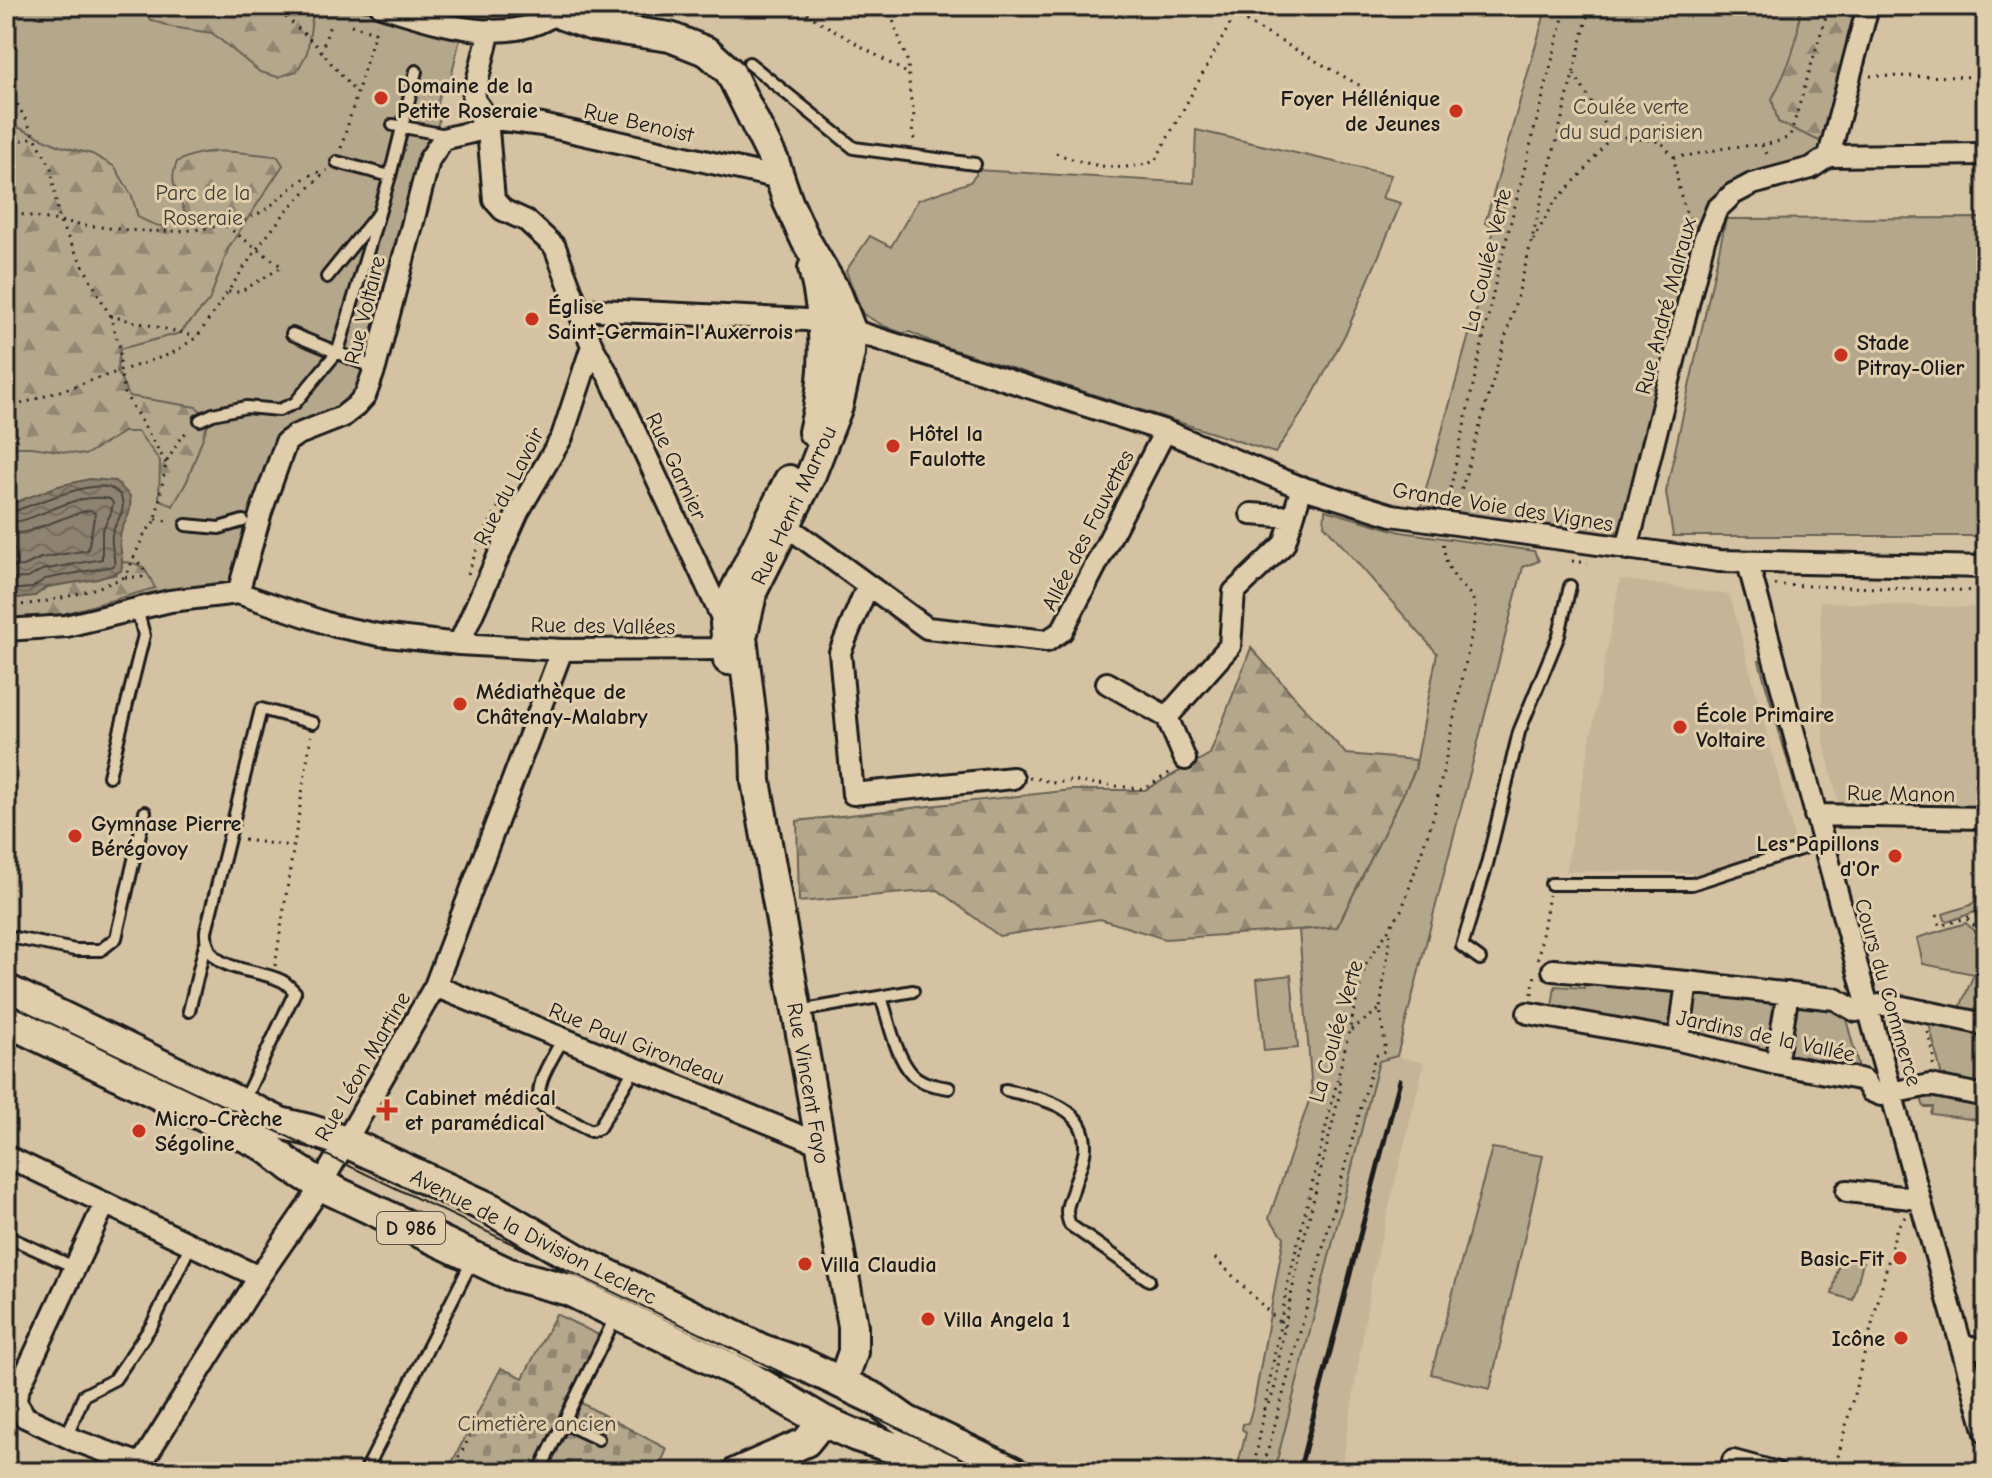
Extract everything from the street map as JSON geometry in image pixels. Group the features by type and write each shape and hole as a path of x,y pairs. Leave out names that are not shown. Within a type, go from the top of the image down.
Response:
{"main road":[{"name":"Avenue de la Division Leclerc","path":"6,990 280,1123 346,1142 491,1209 581,1262 762,1350 802,1364 875,1399 906,1421 1013,1472"},
{"name":"Avenue de la Division Leclerc","path":"6,1020 266,1146 321,1185 509,1274 569,1290 750,1378 823,1421 910,1462 951,1472"},
{"path":"823,1421 842,1383"}],"street":[{"path":"382,6 475,31 535,25 559,8"},
{"path":"1868,6 1829,156 1986,154"},
{"name":"Rue Henri Marrou","path":"559,8 583,24 670,37 698,47 718,59 730,72 806,241 817,283 822,323 820,404 810,442 768,520 731,599 731,637"},
{"name":"Rue Garnier","path":"490,30 473,98 487,118 494,200 503,210 527,221 555,247 592,346 610,378 731,637"},
{"name":"Rue Benoist","path":"487,118 542,125 780,178"},
{"name":"Rue Voltaire","path":"238,593 261,512 286,442 342,417 365,396 429,160 443,139 476,131 487,118"},
{"name":"Rue André Malraux","path":"1627,549 1704,240 1717,209 1733,194 1752,184 1811,168 1829,156"},
{"name":"Rue Henri Marrou","path":"731,637 787,526 838,406 850,353 851,330 837,294 806,241"},
{"name":"Grande Voie des Vignes","path":"578,309 807,320 851,330 1165,431 1302,487 1392,515 1444,526 1748,563 1986,567"},
{"name":"Rue du Lavoir","path":"459,644 518,512 562,437 592,346"},
{"name":"Allée des Fauvettes","path":"787,526 927,628 1047,641 1062,631 1165,431"},
{"path":"1167,717 1230,646 1234,592 1284,544 1302,487"},
{"path":"1251,514 1293,517"},
{"name":"Cours du Commerce","path":"1748,563 1986,1433"},
{"path":"867,587 840,652 853,794 1013,778"},
{"path":"6,630 66,626 170,601 238,593"},
{"name":"Rue des Vallées","path":"238,593 335,626 379,635 459,644 562,650 731,637"},
{"name":"Rue Vincent Fayo","path":"731,637 755,745 756,781 853,1326 853,1352 842,1383"},
{"name":"Rue Léon Martine","path":"138,1468 321,1185 435,986 562,650"},
{"path":"1107,683 1167,717 1185,759"},
{"name":"Rue Manon","path":"1815,815 1986,818"},
{"name":"Jardins de la Vallée","path":"1553,970 1788,993 1839,1000 1856,1011 1893,1005 1986,1027"},
{"path":"1679,1040 1687,982"},
{"name":"Rue Paul Girondeau","path":"435,986 820,1144"},
{"path":"1776,1064 1788,993"},
{"name":"Jardins de la Vallée","path":"1528,1013 1679,1040 1776,1064 1861,1080 1875,1094 1893,1093"},
{"path":"1893,1093 1930,1085 1986,1096"},
{"path":"6,1156 259,1277"},
{"path":"1847,1191 1920,1199"},
{"path":"105,1203 11,1400 25,1417 138,1468"},
{"path":"1961,1346 1986,1349"},
{"path":"737,1472 806,1442 823,1421"},
{"path":"1733,1461 1774,1472"}],"lane":[{"path":"749,63 854,148 975,164"},
{"path":"200,420 246,407 279,410 295,403 338,351 390,176 398,126 416,71"},
{"path":"398,126 450,136"},
{"path":"337,162 390,176"},
{"path":"327,277 380,211"},
{"path":"292,334 375,368"},
{"path":"186,525 219,528 243,521"},
{"path":"1480,959 1462,946 1487,864 1519,732 1559,635 1570,586"},
{"path":"109,776 144,635 137,609"},
{"path":"189,1011 261,709 313,723"},
{"path":"6,947 10,937 75,950 101,950 116,938 145,812"},
{"path":"1551,884 1692,884 1822,842"},
{"path":"205,945 213,957 283,981 295,992 241,1105"},
{"path":"797,1011 913,991"},
{"path":"881,997 901,1056 913,1074 928,1084 949,1088"},
{"path":"563,1038 539,1088 539,1099 542,1106 591,1131 599,1128 635,1068"},
{"path":"1006,1090 1054,1103 1069,1112 1080,1126 1085,1148 1065,1214 1070,1225 1149,1280"},
{"path":"6,1236 74,1267"},
{"path":"67,1436 84,1395 115,1379 152,1325 191,1244"},
{"path":"367,1468 474,1257"},
{"path":"539,1472 616,1314"},
{"path":"564,1423 598,1439"}],"path":[{"path":"274,6 321,52 357,95"},
{"path":"6,409 171,354 197,337 288,209 337,162 382,6"},
{"path":"793,6 910,75"},
{"path":"888,6 901,37 910,75 914,112 912,136 922,148 947,161"},
{"path":"1218,6 1384,99"},
{"name":"La Coulée Verte","path":"1253,1472 1280,1322 1365,966 1402,909 1434,815 1476,608 1474,597 1450,571 1444,526 1496,280 1566,6"},
{"path":"1444,526 1454,514 1465,481 1531,243 1590,6"},
{"path":"1674,157 1762,145 1790,136 1829,6"},
{"path":"1978,77 1980,6"},
{"path":"1056,153 1088,164 1110,167 1141,166 1155,161 1235,15"},
{"path":"321,52 330,25"},
{"path":"351,25 375,32"},
{"path":"1574,74 1612,135 1661,142 1674,157 1685,210 1704,240"},
{"path":"1850,76 1986,77"},
{"path":"6,83 51,167 59,221 110,316 120,348 120,371 125,394 166,463"},
{"path":"1531,243 1554,203 1612,135"},
{"path":"6,144 35,137"},
{"path":"6,212 146,232 226,226 258,214 313,173 326,171"},
{"path":"226,226 282,267 240,292 227,292"},
{"path":"110,316 197,337"},
{"path":"125,577 144,535 156,519 166,463 185,432 200,420"},
{"path":"156,519 186,525"},
{"path":"6,606 89,592 125,577 142,577 144,568 134,558"},
{"path":"1753,584 1986,591"},
{"path":"273,978 313,723"},
{"path":"1013,778 1144,789 1179,767 1185,759"},
{"path":"229,838 293,846"},
{"path":"1528,1013 1551,884"},
{"path":"1937,915 1940,926 1986,912"},
{"path":"1967,919 1986,938"},
{"path":"1262,1472 1375,1056 1386,1052 1380,1009 1391,927"},
{"path":"1348,1031 1380,1009"},
{"path":"1928,1032 1934,1055 1930,1085"},
{"path":"1263,1410 1269,1404 1272,1393 1284,1327 1340,1092 1338,1072"},
{"path":"1834,1472 1897,1227 1920,1199"},
{"path":"1215,1258 1284,1327"},
{"path":"451,1472 470,1436"}],"shaded area":[{"name":"École Primaire Voltaire","path":"1620,579 1730,595 1795,840 1704,873 1566,871"},
{"path":"1820,602 1986,608 1986,807 1839,805 1823,739"},
{"path":"1397,1056 1424,1063 1372,1277 1341,1472 1274,1472 1379,1060"}],"green space":[{"name":"Parc de la Roseraie","path":"6,6 338,6 461,34 448,91 441,90 435,114 440,117 417,192 409,194 378,331 361,353 363,374 360,388 353,400 343,408 289,429 233,585 161,591 35,622 6,621"},
{"path":"147,6 314,6 307,53 297,71 278,77 260,72 212,33 171,27 149,19"},
{"name":"Coulée verte du sud parisien","path":"1547,6 1862,6 1822,151 1805,162 1735,180 1711,202 1622,528 1611,536 1420,510 1493,249 1494,242 1491,241 1495,226 1485,223"},
{"path":"1800,6 1862,6 1826,144 1778,122 1772,99 1792,54"},
{"path":"6,122 60,146 92,154 115,167 132,196 138,217 162,226 172,224 185,215 173,177 177,162 202,153 226,152 277,156 283,165 229,247 209,301 180,333 120,349 117,371 129,396 196,407 210,418 187,481 173,506 159,499 160,461 138,432 124,432 85,455 32,447 6,447"},
{"path":"1196,130 1391,175 1382,198 1401,203 1347,331 1308,404 1275,453 939,345 910,332 902,333 863,314 846,271 870,236 891,247 918,200 970,182 976,170 1194,183"},
{"name":"Stade Pitray-Olier","path":"1986,218 1986,536 1673,536 1666,492 1726,219"},
{"path":"1325,510 1401,532 1534,551 1539,561 1523,567 1397,1056 1379,1061 1274,1472 1236,1472 1246,1433 1242,1429 1243,1424 1248,1423 1254,1403 1284,1237 1269,1218 1312,1092 1299,930 1337,927 1415,770 1437,653 1324,525"},
{"path":"123,562 144,569 155,588 35,622 6,621 6,596 24,597 56,585 117,574"},
{"path":"1251,648 1346,754 1416,760 1415,770 1337,927 1165,939 1100,919 999,936 938,890 799,902 797,821 1072,790 1145,790 1210,754"},
{"path":"1764,660 1801,789 1796,790 1759,661"},
{"path":"1986,889 1986,908 1947,922 1945,920 1943,914 1971,905"},
{"path":"1966,923 1986,943 1986,991 1982,1014 1959,1010 1974,974 1923,964 1917,938"},
{"path":"1291,975 1298,1048 1264,1051 1257,979"},
{"path":"1586,978 1678,986 1674,1034 1551,1014 1555,986 1584,988"},
{"path":"1693,988 1781,997 1770,1054 1688,1036"},
{"path":"1794,1000 1843,1008 1861,1075 1783,1061"},
{"path":"1928,1019 1986,1030 1986,1090 1943,1081"},
{"path":"1934,1091 1963,1103 1986,1104 1986,1121 1931,1114 1933,1107 1924,1107 1920,1095"},
{"path":"1492,1148 1543,1156 1490,1389 1431,1374"},
{"path":"1841,1256 1863,1262 1853,1300 1832,1294"},
{"name":"Cimetière ancien","path":"556,1314 611,1341 581,1403 667,1449 657,1472 447,1472 501,1368 523,1378"}],"water":[{"path":"90,479 115,481 130,496 130,510 121,533 121,571 98,579 47,587 35,596 6,596 6,506 58,486"}],"tram line":[{"path":"6,1002 990,1472"}],"railway":[{"path":"1299,1472 1400,1080"}],"place":[{"name":"Domaine de la Petite Roseraie","path":"381,98"},
{"name":"Foyer Héllénique de Jeunes","path":"1456,111"},
{"name":"Église Saint-Germain-l'Auxerrois","path":"532,319"},
{"name":"Stade Pitray-Olier","path":"1841,355"},
{"name":"Hôtel la Faulotte","path":"893,446"},
{"name":"Médiathèque de Châtenay-Malabry","path":"460,704"},
{"name":"École Primaire Voltaire","path":"1680,727"},
{"name":"Gymnase Pierre Bérégovoy","path":"75,836"},
{"name":"Les Papillons d'Or","path":"1895,856"},
{"name":"Cabinet médical et paramédical","path":"387,1110"},
{"name":"Micro-Crèche Ségoline","path":"139,1131"},
{"name":"Basic-Fit","path":"1900,1258"},
{"name":"Villa Claudia","path":"805,1264"},
{"name":"Villa Angela 1","path":"928,1319"},
{"name":"Icône","path":"1901,1338"}]}
